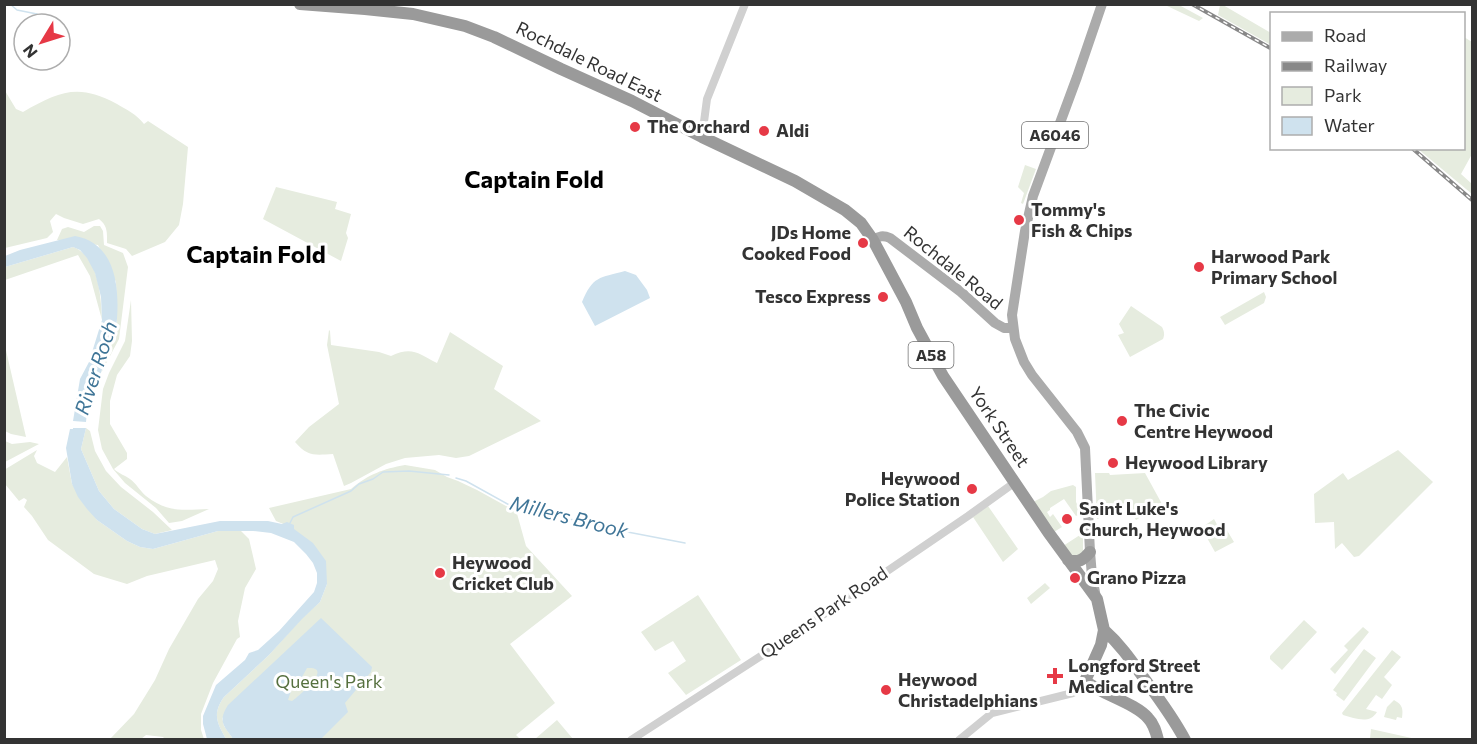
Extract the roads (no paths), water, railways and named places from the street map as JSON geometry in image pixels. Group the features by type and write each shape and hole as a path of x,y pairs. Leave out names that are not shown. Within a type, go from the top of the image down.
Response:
{"highway":[{"name":"Rochdale Road East","path":"300,4 413,14 465,26 632,100 702,137 795,181 844,210"},
{"name":"York Street","path":"844,210 861,223 873,240 936,364 1014,483 1096,598"},
{"path":"1068,560 1080,561 1090,552"},
{"path":"1068,560 1092,576"},
{"path":"1096,598 1104,630 1101,645 1085,681 1093,688 1141,711 1151,722 1158,740"},
{"path":"1104,630 1130,658 1162,702 1185,740"}],"main road":[{"name":"A6046","path":"1096,598 1090,552 1085,448 1077,432 1024,362 1017,346 1012,315 1024,231 1033,196 1102,4"},
{"name":"Rochdale Road","path":"873,240 883,236 890,238 961,292 995,323 1004,328 1013,328"}],"street":[{"path":"702,137 707,99 746,4"},
{"name":"Queens Park Road","path":"632,740 814,621 1014,483"},
{"path":"959,740 992,714 1073,693 1085,681"}],"water":[{"name":"River Roch","path":"75,236 90,241 101,249 114,272 117,301 116,330 87,412 86,422 73,421 80,379 89,362 102,320 101,297 95,273 87,258 80,250 73,247 5,267 5,256"},
{"path":"625,271 636,275 650,298 595,326 582,302 586,293 598,279"},
{"path":"86,428 81,449 99,491 114,509 142,529 155,534 220,521 268,521 282,524 287,522 294,525 294,529 313,543 326,561 327,584 320,602 220,703 217,718 226,739 207,739 203,724 203,716 216,685 245,660 249,653 258,650 279,631 314,592 317,573 313,563 294,542 271,533 218,531 153,549 140,547 127,541 97,520 78,497 72,484 66,448 70,429"},
{"path":"321,618 372,667 371,672 345,703 348,712 321,739 233,739 223,723 223,715 228,705","holes":["307,668 317,671 317,676 313,681 296,698 292,701 288,700 292,688"]}],"waterway":[{"path":"10,4 17,10 27,12"},
{"name":"Millers Brook","path":"290,523 293,517 351,491 359,484 383,472 409,471 449,475"},
{"name":"Millers Brook","path":"456,478 466,481 513,507 525,506 591,525 685,543"}],"railway":[{"path":"1192,4 1270,48"},
{"path":"1414,150 1472,200"}],"place":[{"name":"The Orchard","path":"635,127"},
{"name":"Aldi","path":"764,131"},
{"name":"Tommy's Fish & Chips","path":"1019,220"},
{"name":"JDs Home Cooked Food","path":"863,243"},
{"name":"Harwood Park Primary School","path":"1199,267"},
{"name":"Tesco Express","path":"883,297"},
{"name":"The Civic Centre Heywood","path":"1122,421"},
{"name":"Heywood Library","path":"1113,463"},
{"name":"Heywood Police Station","path":"972,489"},
{"name":"Saint Luke's Church, Heywood","path":"1067,519"},
{"name":"Heywood Cricket Club","path":"440,573"},
{"name":"Grano Pizza","path":"1075,578"},
{"name":"Longford Street Medical Centre","path":"1055,676"},
{"name":"Heywood Christadelphians","path":"886,690"}],"district":[{"name":"Captain Fold","path":"534,180"},
{"name":"Captain Fold","path":"256,255"}],"park label":[{"name":"Queen's Park","path":"329,682"}]}
